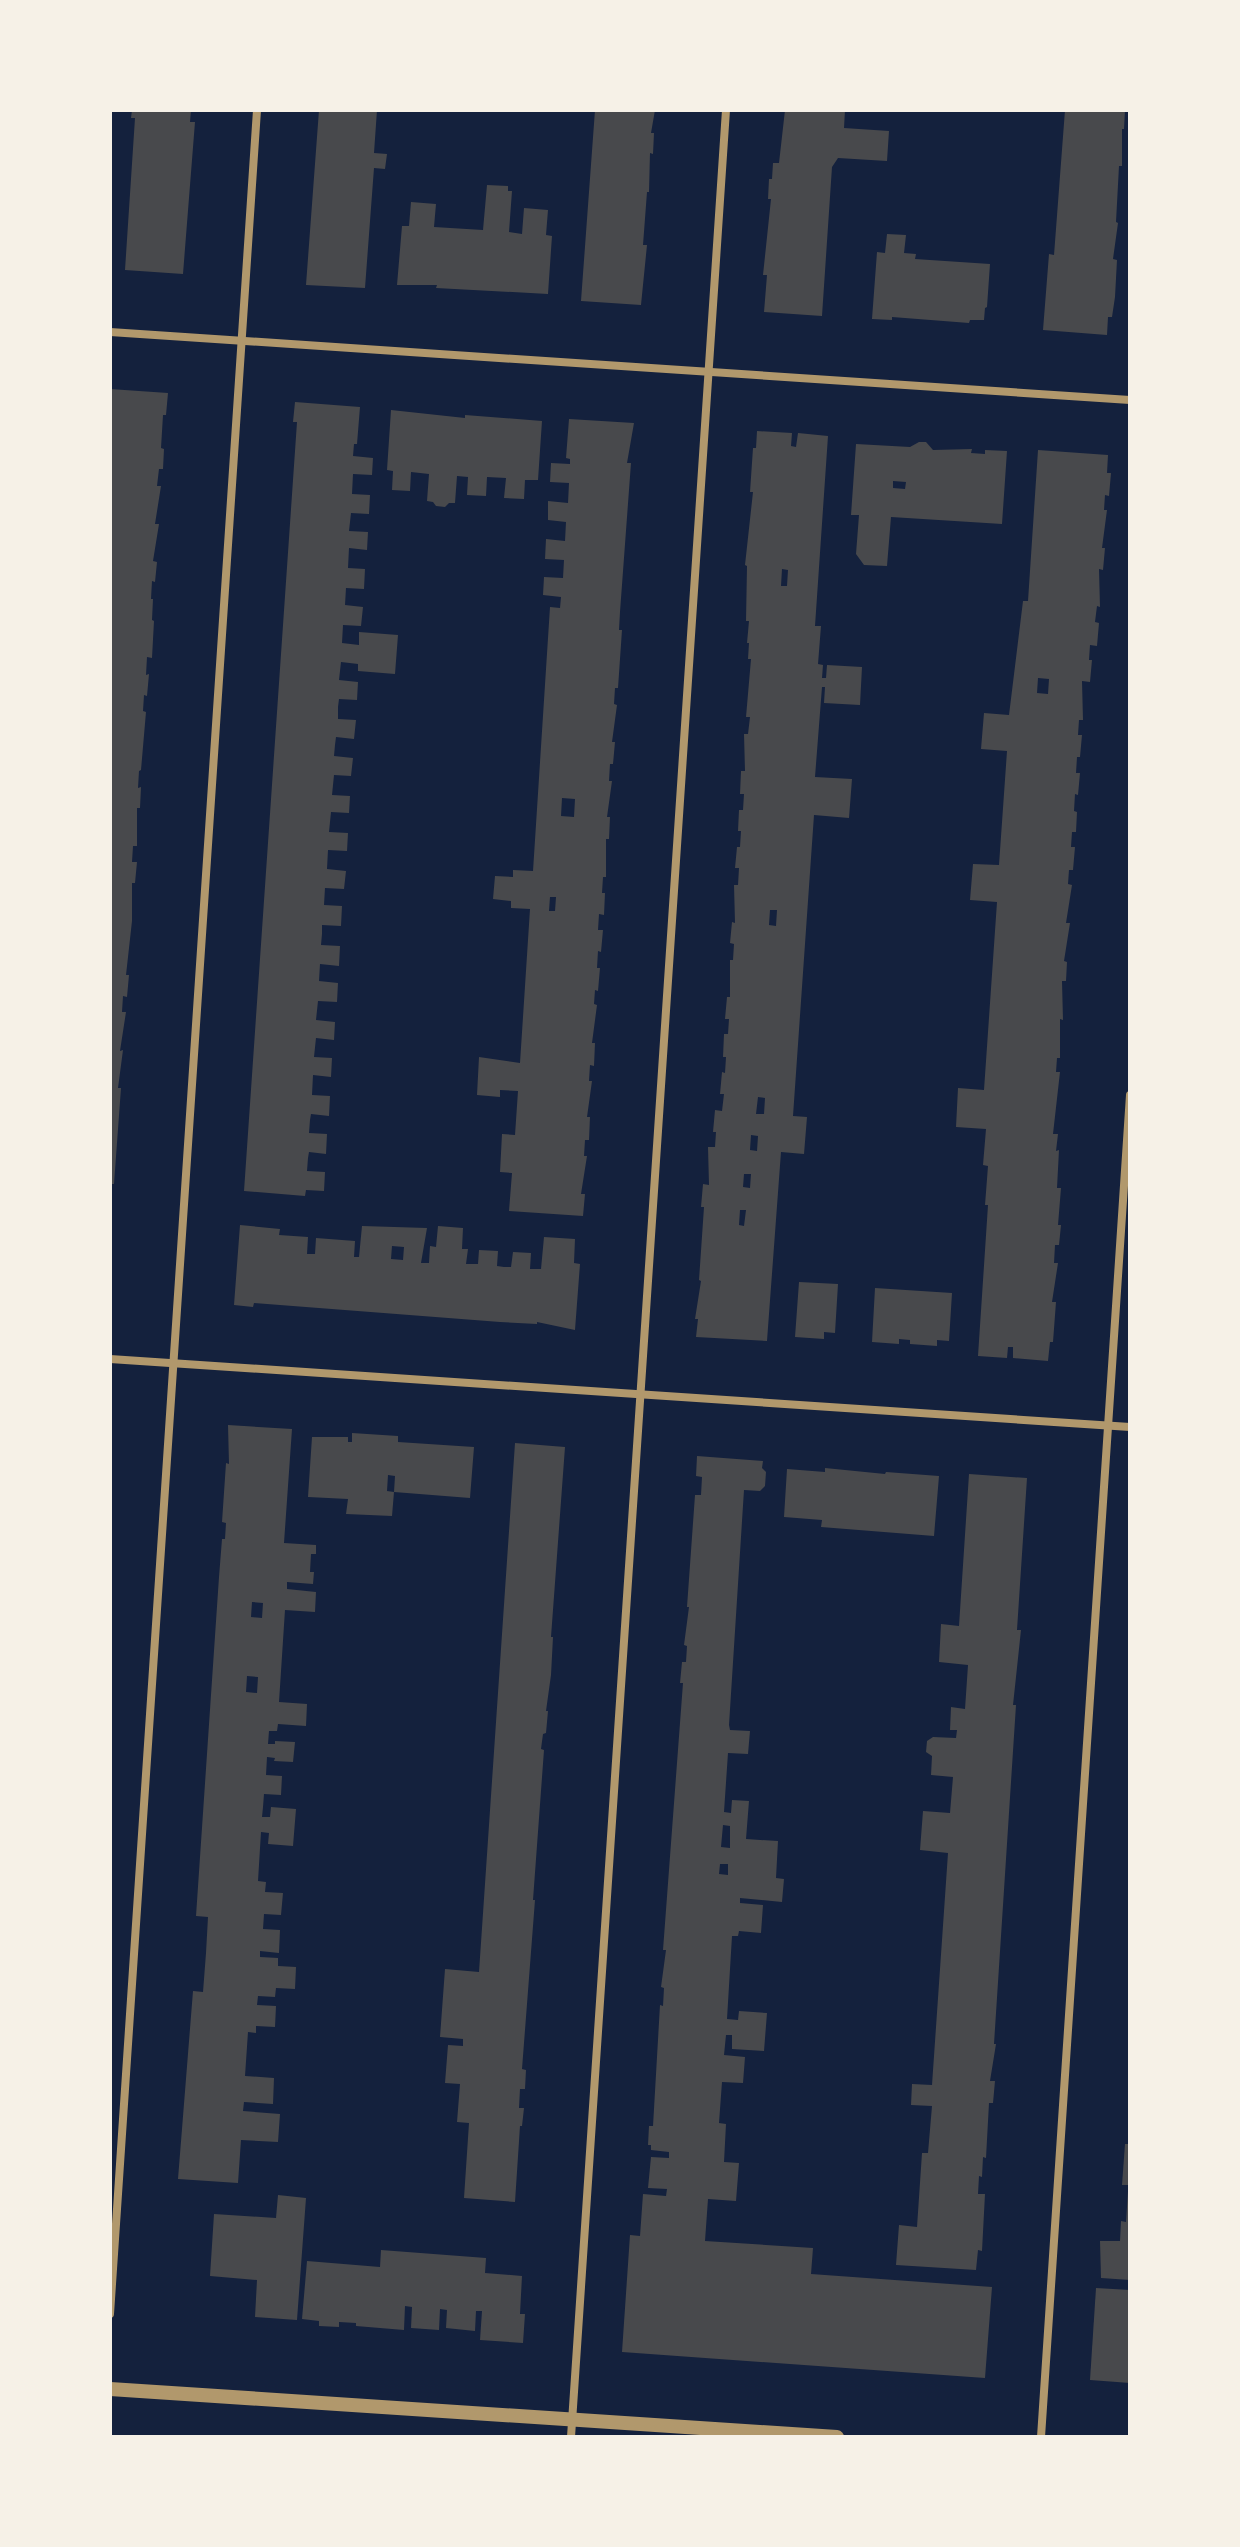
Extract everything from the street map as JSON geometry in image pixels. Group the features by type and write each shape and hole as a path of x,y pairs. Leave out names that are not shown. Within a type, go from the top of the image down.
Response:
{"street":[{"path":"110,2314 257,110"},
{"path":"571,2437 726,110"},
{"path":"110,332 1130,400"},
{"path":"1041,2437 1130,1095"},
{"path":"110,1359 1130,1427"},
{"path":"110,2389 837,2437"}],"building":[{"path":"132,110 191,110 190,122 195,122 183,274 125,270 135,118 131,118"},
{"path":"319,110 377,110 374,153 387,154 385,169 374,168 365,288 306,285"},
{"path":"595,110 655,110 641,305 581,301"},
{"path":"785,110 845,110 844,128 889,131 887,161 838,158 832,167 822,316 764,312 767,275 763,275 771,199 768,199 769,179 772,179 773,163 779,163"},
{"path":"1065,110 1125,110 1113,259 1117,260 1115,297 1112,317 1108,317 1107,335 1043,330 1049,254 1054,255"},
{"path":"487,185 508,186 508,191 512,191 509,232 522,234 524,208 548,210 546,235 552,236 548,294 397,285 402,226 409,226 411,202 436,204 434,227 483,230"},
{"path":"887,234 906,235 904,253 916,254 915,259 990,264 984,320 970,320 969,323 892,317 892,320 872,319 877,252 885,253"},
{"path":"110,389 168,393 166,415 163,415 163,469 159,469 157,486 161,486 153,561 157,562 151,599 154,621 152,658 147,657 146,675 149,674 147,696 144,695 143,711 146,712 138,788 141,787 140,808 137,808 137,846 133,846 132,862 137,862 135,883 132,883 127,997 123,996 122,1012 126,1012 120,1051 123,1050 118,1088 121,1088 114,1184 110,1184"},
{"path":"295,402 360,407 353,456 373,458 372,475 353,474 352,494 370,495 369,514 351,513 349,531 368,532 367,550 349,548 348,568 365,569 364,589 346,588 345,605 363,607 361,626 343,625 342,643 359,645 359,632 398,635 395,674 358,671 358,664 341,662 339,680 358,682 357,700 339,699 338,719 356,720 354,739 336,737 334,756 353,758 351,776 334,775 332,795 350,796 349,813 331,812 329,832 348,833 347,851 328,850 327,869 346,871 344,889 325,888 324,905 342,906 341,926 322,925 321,945 340,946 339,966 320,964 319,981 338,983 337,1002 318,1001 316,1020 335,1022 334,1040 316,1038 314,1057 332,1058 331,1077 313,1075 312,1095 330,1096 329,1116 311,1114 309,1133 327,1134 326,1154 309,1152 307,1171 325,1172 324,1191 306,1190 305,1196 244,1191 297,422 293,422"},
{"path":"391,410 465,418 465,415 542,421 538,480 525,480 524,499 504,498 506,478 487,477 486,496 467,495 468,477 457,476 455,503 445,507 427,501 429,474 411,472 410,491 392,490 393,471 387,470"},
{"path":"569,419 634,423 627,463 631,463 619,630 622,630 614,704 617,705 612,742 615,742 613,764 610,764 609,839 606,839 606,877 603,877 602,893 605,893 604,915 599,914 598,930 603,930 601,952 598,951 597,968 600,968 594,1004 597,1005 592,1043 595,1043 594,1066 590,1065 589,1140 585,1140 584,1156 587,1156 581,1194 585,1194 583,1216 509,1211 512,1173 500,1172 502,1134 515,1135 518,1091 500,1090 500,1097 477,1095 479,1057 520,1063 530,909 511,908 511,901 493,899 495,876 513,877 513,870 533,871 550,607 560,608 561,597 543,595 544,577 563,578 564,560 545,559 546,539 565,541 566,522 548,520 548,501 568,503 569,483 550,482 551,463 570,464 570,459 566,458","holes":["562,798 575,799 574,817 561,816","550,897 556,897 555,911 549,911"]},
{"path":"757,431 792,433 791,446 796,447 798,433 828,436 815,626 821,626 818,664 823,665 822,678 826,678 827,665 862,667 860,705 824,703 825,687 822,687 815,777 852,779 849,818 814,815 793,1116 807,1117 804,1154 781,1152 767,1341 696,1337 698,1319 695,1319 701,1281 703,1184 709,1185 708,1147 715,1147 715,1110 722,1111 724,1094 720,1094 722,1072 725,1073 724,1034 728,1034 729,1019 725,1019 734,944 730,943 732,922 735,923 734,885 738,885 739,868 735,868 737,847 740,847 739,810 743,810 744,794 740,794 741,771 745,771 744,734 748,734 750,717 746,717 751,659 748,659 745,565 753,492 750,492 753,448 756,448","holes":["782,569 788,570 787,586 781,586","770,910 777,910 776,926 769,925","758,1097 765,1098 764,1114 756,1114","751,1135 758,1136 757,1151 750,1150","744,1174 751,1174 750,1188 743,1187","740,1210 746,1210 744,1226 739,1225"]},
{"path":"926,442 933,450 972,449 971,453 985,454 985,450 1007,451 1002,524 891,517 887,566 864,565 856,554 859,515 851,515 856,444 910,447","holes":["893,481 906,482 905,489 893,488"]},
{"path":"1038,450 1108,455 1107,473 1111,473 1109,496 1105,495 1103,570 1099,569 1100,607 1097,606 1095,622 1099,623 1097,646 1090,645 1090,682 1082,681 1083,720 1079,720 1078,735 1082,735 1076,773 1080,773 1078,795 1075,794 1076,832 1072,832 1071,847 1075,847 1068,884 1072,885 1066,923 1070,923 1064,961 1067,962 1066,981 1062,981 1063,1020 1060,1019 1060,1058 1057,1058 1056,1072 1060,1072 1053,1134 1058,1134 1057,1188 1061,1188 1058,1225 1061,1225 1059,1245 1055,1245 1054,1263 1058,1263 1052,1302 1056,1302 1053,1342 1050,1342 1048,1361 1013,1358 1013,1347 1008,1347 1007,1358 978,1356 988,1205 985,1205 988,1166 983,1165 986,1129 956,1127 958,1088 984,1090 997,902 970,900 973,864 999,865 1007,751 981,749 984,713 1009,715 1023,601 1028,601","holes":["1038,678 1049,679 1048,694 1037,693"]},
{"path":"240,1225 280,1229 279,1235 308,1237 307,1254 315,1254 316,1238 355,1241 354,1257 359,1257 362,1226 427,1228 421,1263 429,1263 430,1246 436,1247 438,1226 463,1228 462,1249 468,1249 466,1264 478,1264 479,1250 498,1251 497,1266 504,1267 511,1267 513,1252 531,1253 530,1269 541,1269 544,1237 575,1239 574,1263 580,1264 575,1330 537,1322 500,1322 254,1303 253,1307 234,1305","holes":["392,1246 404,1247 403,1260 391,1259"]},
{"path":"799,1282 838,1284 835,1333 824,1332 824,1339 795,1337"},
{"path":"875,1288 952,1293 949,1341 937,1340 937,1346 910,1344 910,1340 899,1339 899,1344 872,1342"},
{"path":"228,1425 292,1429 284,1543 316,1545 316,1554 311,1554 313,1584 287,1582 287,1589 316,1592 315,1612 285,1610 279,1702 307,1704 306,1726 278,1724 277,1731 269,1731 268,1744 275,1744 275,1741 295,1742 293,1762 274,1761 275,1758 267,1757 266,1775 282,1776 281,1795 264,1794 262,1817 270,1817 271,1807 296,1809 293,1846 268,1844 269,1833 261,1832 258,1881 266,1882 265,1892 283,1893 281,1915 264,1914 263,1929 280,1930 279,1953 260,1951 260,1957 278,1958 278,1966 296,1967 295,1989 276,1988 275,1997 258,1996 257,2005 276,2006 275,2027 256,2026 256,2033 248,2032 245,2076 274,2078 273,2104 244,2102 243,2111 280,2114 278,2142 241,2140 238,2183 178,2179 193,1991 203,1992 206,1953 208,1917 196,1916 219,1577 222,1539 225,1539 226,1523 222,1522 226,1463 229,1464","holes":["252,1602 263,1603 262,1618 251,1617","247,1676 258,1677 257,1693 246,1692"]},
{"path":"352,1433 398,1436 398,1442 474,1447 470,1498 394,1492 392,1516 346,1514 348,1499 308,1497 312,1437 348,1437 348,1442 352,1442","holes":["388,1475 395,1476 394,1492 387,1491"]},
{"path":"515,1443 565,1447 551,1675 546,1733 543,1734 541,1749 544,1750 522,2069 526,2070 525,2089 520,2089 519,2108 524,2108 515,2202 464,2198 469,2123 457,2122 460,2084 445,2083 448,2045 463,2046 463,2039 440,2037 445,1969 479,1972"},
{"path":"697,1456 763,1461 762,1468 766,1472 765,1486 760,1491 744,1490 729,1725 730,1730 750,1731 748,1754 728,1753 724,1812 731,1813 732,1800 749,1801 746,1839 778,1841 776,1878 784,1879 782,1902 740,1898 740,1903 763,1905 761,1933 739,1931 738,1936 732,1936 727,2019 738,2020 739,2011 767,2013 764,2051 732,2049 732,2035 726,2035 724,2055 745,2057 743,2083 722,2082 719,2123 726,2124 724,2162 739,2163 736,2201 708,2199 705,2241 813,2248 811,2274 992,2287 985,2378 622,2352 630,2235 640,2236 643,2194 666,2196 667,2189 648,2188 651,2157 669,2158 669,2152 651,2150 651,2145 648,2145 649,2126 653,2126 660,2005 663,2006 664,1988 661,1987 666,1950 663,1950 683,1683 680,1683 682,1662 686,1662 687,1646 684,1645 695,1495 701,1495 702,1477 696,1476","holes":["723,1825 730,1826 730,1848 721,1847","720,1864 728,1864 728,1875 719,1874"]},
{"path":"825,1468 939,1476 934,1536 821,1527 822,1520 784,1517 787,1469 825,1472"},
{"path":"969,1474 1027,1478 996,2044 990,2081 995,2081 993,2103 989,2103 986,2158 983,2157 982,2177 979,2176 978,2194 985,2194 982,2251 978,2250 976,2270 896,2265 899,2225 917,2227 922,2153 928,2153 932,2106 911,2105 912,2084 932,2085 948,1853 920,1850 923,1811 950,1813 953,1777 931,1775 932,1756 926,1752 927,1741 933,1737 956,1738 957,1730 950,1730 951,1707 965,1709 968,1665 939,1662 941,1624 959,1626"},
{"path":"1125,2144 1130,2144 1130,2185 1122,2185"},
{"path":"1128,2191 1130,2280 1101,2278 1100,2241 1120,2241 1121,2221 1126,2222"},
{"path":"278,2195 306,2198 297,2320 255,2317 257,2280 210,2276 214,2214 276,2218"},
{"path":"381,2250 486,2258 485,2273 522,2276 520,2314 525,2314 523,2343 480,2340 482,2311 476,2311 475,2331 446,2328 447,2310 440,2309 439,2330 411,2328 412,2307 405,2306 404,2330 339,2322 339,2327 319,2326 319,2321 302,2319 307,2261 380,2267"},
{"path":"1096,2288 1130,2290 1130,2383 1090,2380"}]}
